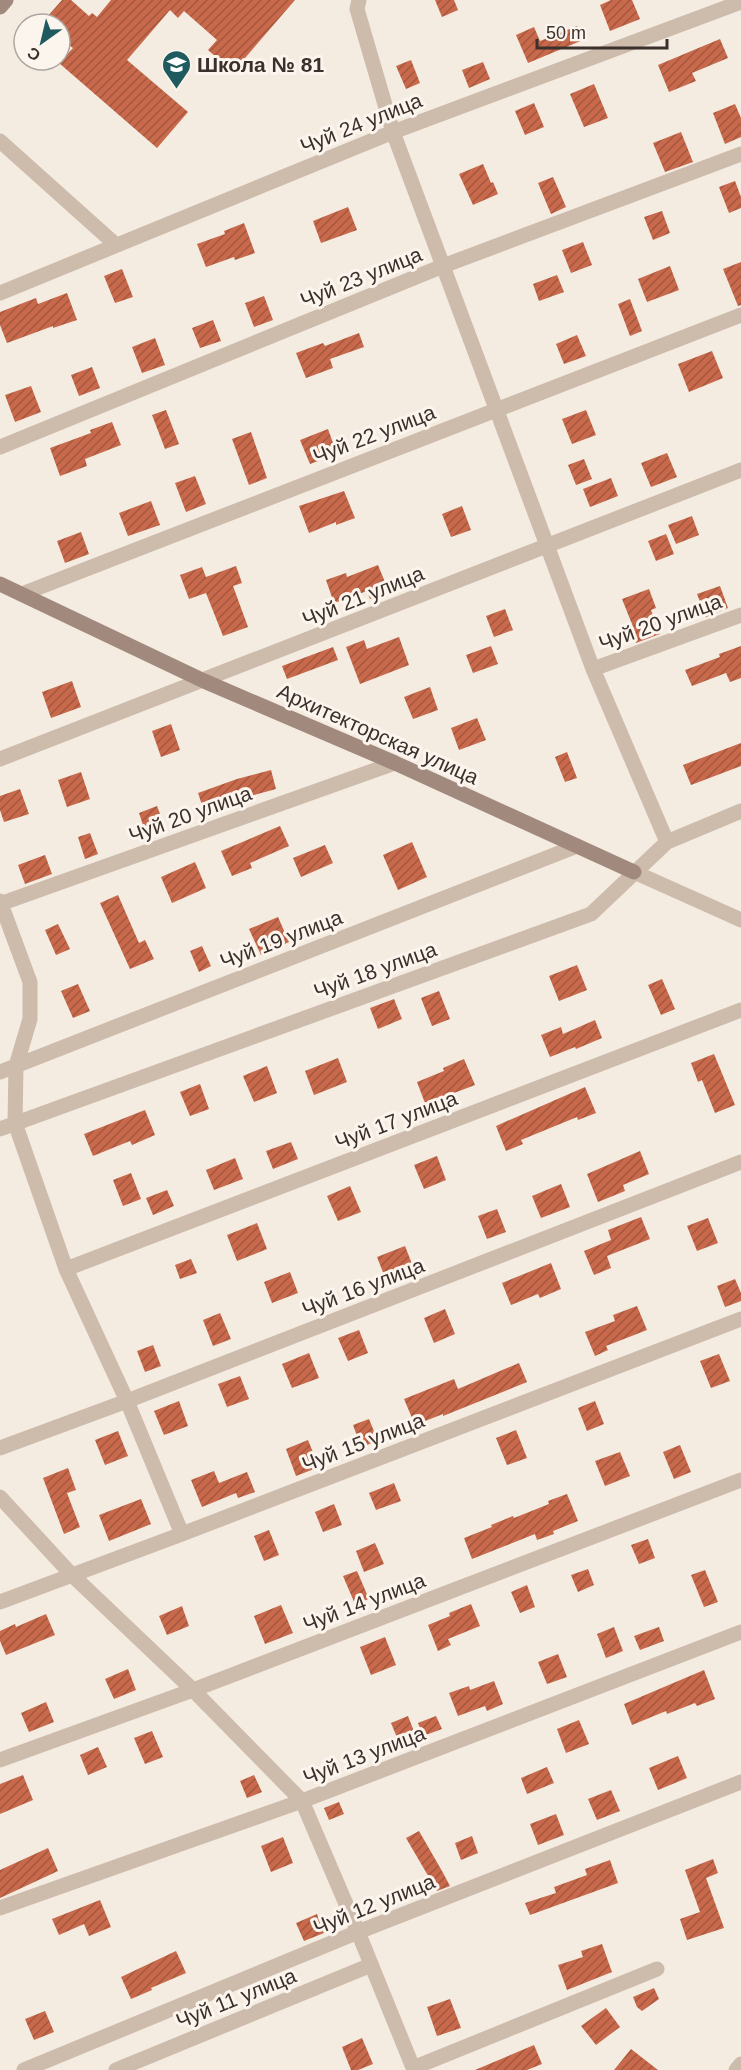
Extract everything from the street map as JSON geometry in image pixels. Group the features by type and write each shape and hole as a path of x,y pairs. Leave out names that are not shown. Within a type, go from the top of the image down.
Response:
{"street":[{"path":"0,7 6,0"},
{"path":"358,0 357,9 393,132 593,669 666,842"},
{"name":"Чуй 24 улица","path":"0,293 393,132 741,2"},
{"path":"0,141 115,244"},
{"name":"Чуй 23 улица","path":"0,447 443,266 741,154"},
{"name":"Чуй 22 улица","path":"22,594 741,315"},
{"name":"Чуй 21 улица","path":"0,759 741,470"},
{"name":"Архитекторская улица","path":"0,584 204,681 395,763 741,920"},
{"name":"Чуй 20 улица","path":"593,669 741,615"},
{"name":"Чуй 20 улица","path":"0,903 395,763"},
{"name":"Чуй 18 улица","path":"0,1129 591,914 666,842 741,811"},
{"name":"Чуй 19 улица","path":"0,1072 577,846"},
{"path":"0,903 30,982 30,1019 16,1066 15,1123 66,1269 127,1401 182,1534"},
{"name":"Чуй 17 улица","path":"66,1269 741,1010"},
{"name":"Чуй 16 улица","path":"0,1448 127,1401 741,1162"},
{"name":"Чуй 15 улица","path":"0,1602 741,1319"},
{"name":"Чуй 14 улица","path":"0,1760 193,1690 741,1480"},
{"path":"0,1497 71,1574 193,1690 302,1801 413,2069 657,1969"},
{"name":"Чуй 13 улица","path":"0,1908 302,1801 741,1632"},
{"name":"Чуй 12 улица","path":"24,2070 358,1932 741,1782"},
{"name":"Чуй 11 улица","path":"116,2070 371,1965"},
{"path":"736,2070 741,2064"}],"building":[{"path":"62,0 71,0 89,16 92,13 97,17 111,0 295,0 233,72 208,50 217,40 184,11 178,18 170,10 127,60 188,112 157,148 69,72 72,72 72,12 51,12"},
{"path":"435,0 454,0 458,10 442,17"},
{"path":"611,0 632,0 640,19 610,31 600,5"},
{"path":"577,26 583,40 528,63 516,35 534,27 540,41"},
{"path":"720,39 728,58 692,73 696,81 669,92 658,65"},
{"path":"411,60 420,83 406,89 396,66"},
{"path":"483,62 490,79 469,88 462,70"},
{"path":"594,84 608,118 584,127 570,94"},
{"path":"534,103 544,127 525,135 515,111"},
{"path":"735,104 741,118 741,137 725,144 713,113"},
{"path":"681,132 693,162 665,172 653,143"},
{"path":"483,164 498,194 473,205 459,174"},
{"path":"553,177 566,207 551,214 538,183"},
{"path":"735,181 741,197 741,208 729,213 719,187"},
{"path":"348,207 357,230 321,243 313,221"},
{"path":"662,211 670,233 653,240 644,217"},
{"path":"244,223 255,253 235,260 234,257 206,267 197,244 225,234 224,231"},
{"path":"583,242 592,265 571,273 562,250"},
{"path":"741,262 741,305 738,306 723,269"},
{"path":"670,266 679,290 647,302 638,279"},
{"path":"122,269 133,297 115,303 104,276"},
{"path":"557,275 564,292 539,301 533,284"},
{"path":"67,293 77,320 7,343 0,325 0,312 36,298 38,304"},
{"path":"264,296 273,320 254,327 245,303"},
{"path":"630,299 642,331 630,336 618,304"},
{"path":"213,320 221,341 200,348 192,328"},
{"path":"359,333 364,347 330,359 333,368 306,378 296,353 323,343 325,346"},
{"path":"577,335 586,356 564,364 556,344"},
{"path":"155,338 165,365 142,373 132,347"},
{"path":"712,351 723,378 689,392 678,364"},
{"path":"92,367 100,388 79,396 71,375"},
{"path":"31,386 41,412 15,422 5,395"},
{"path":"166,410 179,444 165,449 152,415"},
{"path":"586,410 596,435 572,444 562,419"},
{"path":"112,422 121,445 85,459 87,466 60,476 50,448 91,433 90,430"},
{"path":"328,429 337,454 310,464 300,440"},
{"path":"251,432 267,478 249,485 232,439"},
{"path":"667,453 677,477 651,487 641,463"},
{"path":"584,459 592,479 576,485 568,465"},
{"path":"195,476 206,504 186,512 175,483"},
{"path":"611,478 618,496 590,507 583,489"},
{"path":"344,491 355,518 336,525 336,522 309,533 299,506"},
{"path":"151,501 160,525 128,536 119,513"},
{"path":"462,506 471,530 451,537 442,514"},
{"path":"692,516 699,535 676,544 668,525"},
{"path":"81,532 89,554 65,563 57,541"},
{"path":"666,534 674,554 656,561 648,541"},
{"path":"378,565 389,592 370,599 367,591 334,603 326,580 346,573 347,577"},
{"path":"236,566 242,583 233,586 248,627 223,636 206,593 189,599 180,575 202,567 206,577"},
{"path":"720,586 728,608 706,617 697,594"},
{"path":"649,589 656,608 651,610 660,634 636,643 631,630 634,629 622,599"},
{"path":"505,609 513,630 494,637 486,616"},
{"path":"399,637 409,665 360,684 346,647 364,640 367,649"},
{"path":"491,646 498,664 473,673 466,655"},
{"path":"741,646 741,678 730,682 726,673 692,686 685,670 720,657 719,654"},
{"path":"333,647 338,660 287,679 282,666"},
{"path":"72,681 81,707 51,718 42,692"},
{"path":"430,687 438,710 413,719 404,697"},
{"path":"477,718 486,740 459,750 451,728"},
{"path":"171,724 180,750 161,757 152,731"},
{"path":"741,743 741,766 691,785 683,765"},
{"path":"567,752 577,778 565,782 555,757"},
{"path":"271,770 276,789 228,802 229,805 205,814 198,793"},
{"path":"81,772 90,799 67,807 58,780"},
{"path":"20,789 29,814 4,822 0,810 0,796"},
{"path":"157,806 166,830 147,837 139,813"},
{"path":"280,826 289,846 250,863 252,868 232,876 221,851"},
{"path":"90,833 98,854 85,859 78,837"},
{"path":"412,842 427,877 398,890 383,855"},
{"path":"325,845 333,863 301,877 293,858"},
{"path":"45,855 52,874 25,884 18,865"},
{"path":"195,862 206,888 172,903 161,877"},
{"path":"118,895 139,943 145,940 154,959 130,969 100,903"},
{"path":"278,917 289,942 261,955 249,929"},
{"path":"58,924 70,949 56,955 45,930"},
{"path":"202,946 211,966 199,972 190,951"},
{"path":"577,965 587,990 559,1001 549,976"},
{"path":"662,979 675,1009 661,1015 648,985"},
{"path":"78,984 90,1011 73,1018 61,991"},
{"path":"439,991 450,1019 432,1026 421,998"},
{"path":"394,999 402,1019 378,1029 370,1008"},
{"path":"595,1020 602,1038 550,1057 541,1035 561,1027 563,1034"},
{"path":"714,1054 735,1105 715,1113 702,1080 698,1082 691,1063"},
{"path":"338,1058 347,1082 314,1095 305,1071"},
{"path":"464,1059 475,1085 441,1098 444,1105 428,1111 417,1082 444,1071 443,1068"},
{"path":"267,1066 277,1093 254,1102 243,1076"},
{"path":"200,1084 209,1109 190,1116 180,1092"},
{"path":"585,1087 596,1113 578,1120 577,1117 521,1140 523,1144 506,1151 496,1126"},
{"path":"145,1110 155,1135 132,1145 130,1141 93,1156 84,1134"},
{"path":"291,1142 298,1159 273,1169 266,1151"},
{"path":"640,1151 649,1174 623,1185 625,1191 598,1202 587,1174"},
{"path":"437,1156 446,1180 424,1189 414,1165"},
{"path":"235,1158 243,1179 214,1190 206,1170"},
{"path":"131,1173 141,1199 123,1206 113,1180"},
{"path":"561,1184 570,1207 541,1218 532,1196"},
{"path":"350,1186 361,1212 338,1221 327,1196"},
{"path":"167,1190 174,1206 153,1215 146,1198"},
{"path":"497,1209 506,1232 487,1239 478,1216"},
{"path":"641,1217 650,1239 607,1256 611,1268 594,1275 584,1251 611,1240 608,1230"},
{"path":"708,1218 718,1243 697,1251 687,1226"},
{"path":"257,1223 267,1249 237,1261 227,1235"},
{"path":"405,1246 414,1269 386,1280 377,1257"},
{"path":"191,1259 197,1273 180,1279 175,1265"},
{"path":"551,1263 561,1289 540,1298 538,1294 511,1305 502,1283"},
{"path":"290,1272 298,1293 272,1303 264,1282"},
{"path":"735,1279 741,1293 741,1301 725,1307 717,1286"},
{"path":"637,1306 647,1330 606,1346 608,1350 595,1356 585,1332 615,1321 613,1315"},
{"path":"445,1309 455,1334 434,1343 424,1318"},
{"path":"220,1313 231,1339 213,1346 203,1320"},
{"path":"359,1330 368,1353 348,1361 338,1338"},
{"path":"153,1345 161,1366 145,1372 137,1351"},
{"path":"309,1353 319,1378 292,1388 282,1364"},
{"path":"719,1354 730,1381 711,1388 700,1361"},
{"path":"519,1363 527,1382 415,1425 404,1399 454,1379 458,1389"},
{"path":"240,1376 249,1399 227,1407 218,1384"},
{"path":"179,1401 188,1426 164,1435 154,1411"},
{"path":"595,1401 604,1424 587,1431 578,1408"},
{"path":"369,1419 378,1441 361,1447 353,1425"},
{"path":"516,1430 527,1458 507,1465 496,1438"},
{"path":"118,1431 128,1456 105,1465 95,1440"},
{"path":"308,1440 319,1467 296,1476 286,1449"},
{"path":"680,1445 691,1472 674,1479 663,1452"},
{"path":"620,1452 630,1476 605,1486 595,1461"},
{"path":"68,1468 76,1490 67,1493 80,1527 64,1534 43,1478"},
{"path":"214,1471 219,1483 247,1472 255,1492 238,1498 236,1493 202,1507 191,1480"},
{"path":"394,1483 401,1501 376,1510 369,1493"},
{"path":"567,1494 578,1521 553,1531 554,1534 537,1540 535,1534 472,1559 464,1538 513,1516 514,1518 549,1504 548,1501"},
{"path":"141,1499 151,1524 109,1541 99,1515"},
{"path":"334,1504 342,1525 323,1532 315,1512"},
{"path":"269,1530 279,1555 264,1561 254,1536"},
{"path":"648,1539 655,1558 639,1564 631,1545"},
{"path":"375,1543 384,1564 364,1572 356,1551"},
{"path":"588,1569 594,1585 578,1592 571,1575"},
{"path":"705,1570 718,1602 704,1607 691,1575"},
{"path":"357,1571 369,1599 355,1604 343,1576"},
{"path":"527,1585 535,1607 520,1613 511,1592"},
{"path":"471,1604 480,1626 448,1639 451,1645 438,1651 428,1625"},
{"path":"281,1605 293,1633 265,1644 254,1616"},
{"path":"182,1606 189,1626 167,1635 159,1616"},
{"path":"46,1614 55,1635 6,1655 0,1641 0,1631"},
{"path":"614,1627 623,1651 606,1658 597,1634"},
{"path":"659,1627 664,1641 640,1650 634,1636"},
{"path":"385,1637 396,1665 371,1675 360,1647"},
{"path":"558,1654 567,1677 547,1684 538,1662"},
{"path":"128,1669 136,1690 114,1699 105,1679"},
{"path":"704,1670 715,1699 697,1706 695,1703 667,1714 666,1711 632,1725 624,1704"},
{"path":"494,1681 503,1704 487,1711 485,1706 458,1716 449,1693 469,1686 470,1690"},
{"path":"46,1702 54,1722 29,1732 21,1713"},
{"path":"408,1716 415,1734 398,1740 391,1723"},
{"path":"436,1716 442,1729 423,1736 418,1723"},
{"path":"579,1720 589,1744 566,1753 557,1729"},
{"path":"152,1731 163,1757 145,1764 134,1738"},
{"path":"98,1747 107,1767 88,1775 80,1755"},
{"path":"678,1756 687,1778 658,1790 649,1768"},
{"path":"547,1767 554,1783 527,1794 521,1778"},
{"path":"23,1775 33,1800 0,1814 0,1784"},
{"path":"254,1775 262,1792 247,1798 240,1781"},
{"path":"611,1790 620,1811 597,1820 588,1799"},
{"path":"339,1802 344,1814 329,1820 324,1808"},
{"path":"556,1814 564,1835 538,1845 530,1824"},
{"path":"419,1831 450,1886 437,1891 406,1838"},
{"path":"472,1836 478,1853 461,1860 455,1843"},
{"path":"283,1837 293,1863 271,1872 261,1846"},
{"path":"48,1848 58,1871 0,1898 0,1870"},
{"path":"713,1859 718,1873 706,1878 724,1928 687,1940 680,1919 700,1912 685,1870"},
{"path":"610,1860 618,1883 530,1915 525,1903 556,1893 554,1887 587,1875 585,1869"},
{"path":"100,1900 111,1927 89,1936 84,1924 59,1935 52,1919"},
{"path":"317,1914 324,1933 304,1941 296,1923"},
{"path":"602,1944 612,1972 567,1990 558,1965 583,1957 581,1951"},
{"path":"176,1951 186,1973 131,1999 121,1977"},
{"path":"654,1988 659,1999 642,2011 637,2007 633,1997"},
{"path":"450,1999 461,2028 437,2036 427,2007"},
{"path":"606,2008 620,2027 596,2045 581,2026"},
{"path":"45,2011 54,2032 34,2040 25,2019"},
{"path":"362,2038 373,2064 358,2070 351,2070 342,2047"},
{"path":"534,2045 542,2064 527,2070 475,2070"},
{"path":"631,2049 658,2070 614,2070"}],"place":[{"name":"Школа № 81","path":"176,90"}]}
